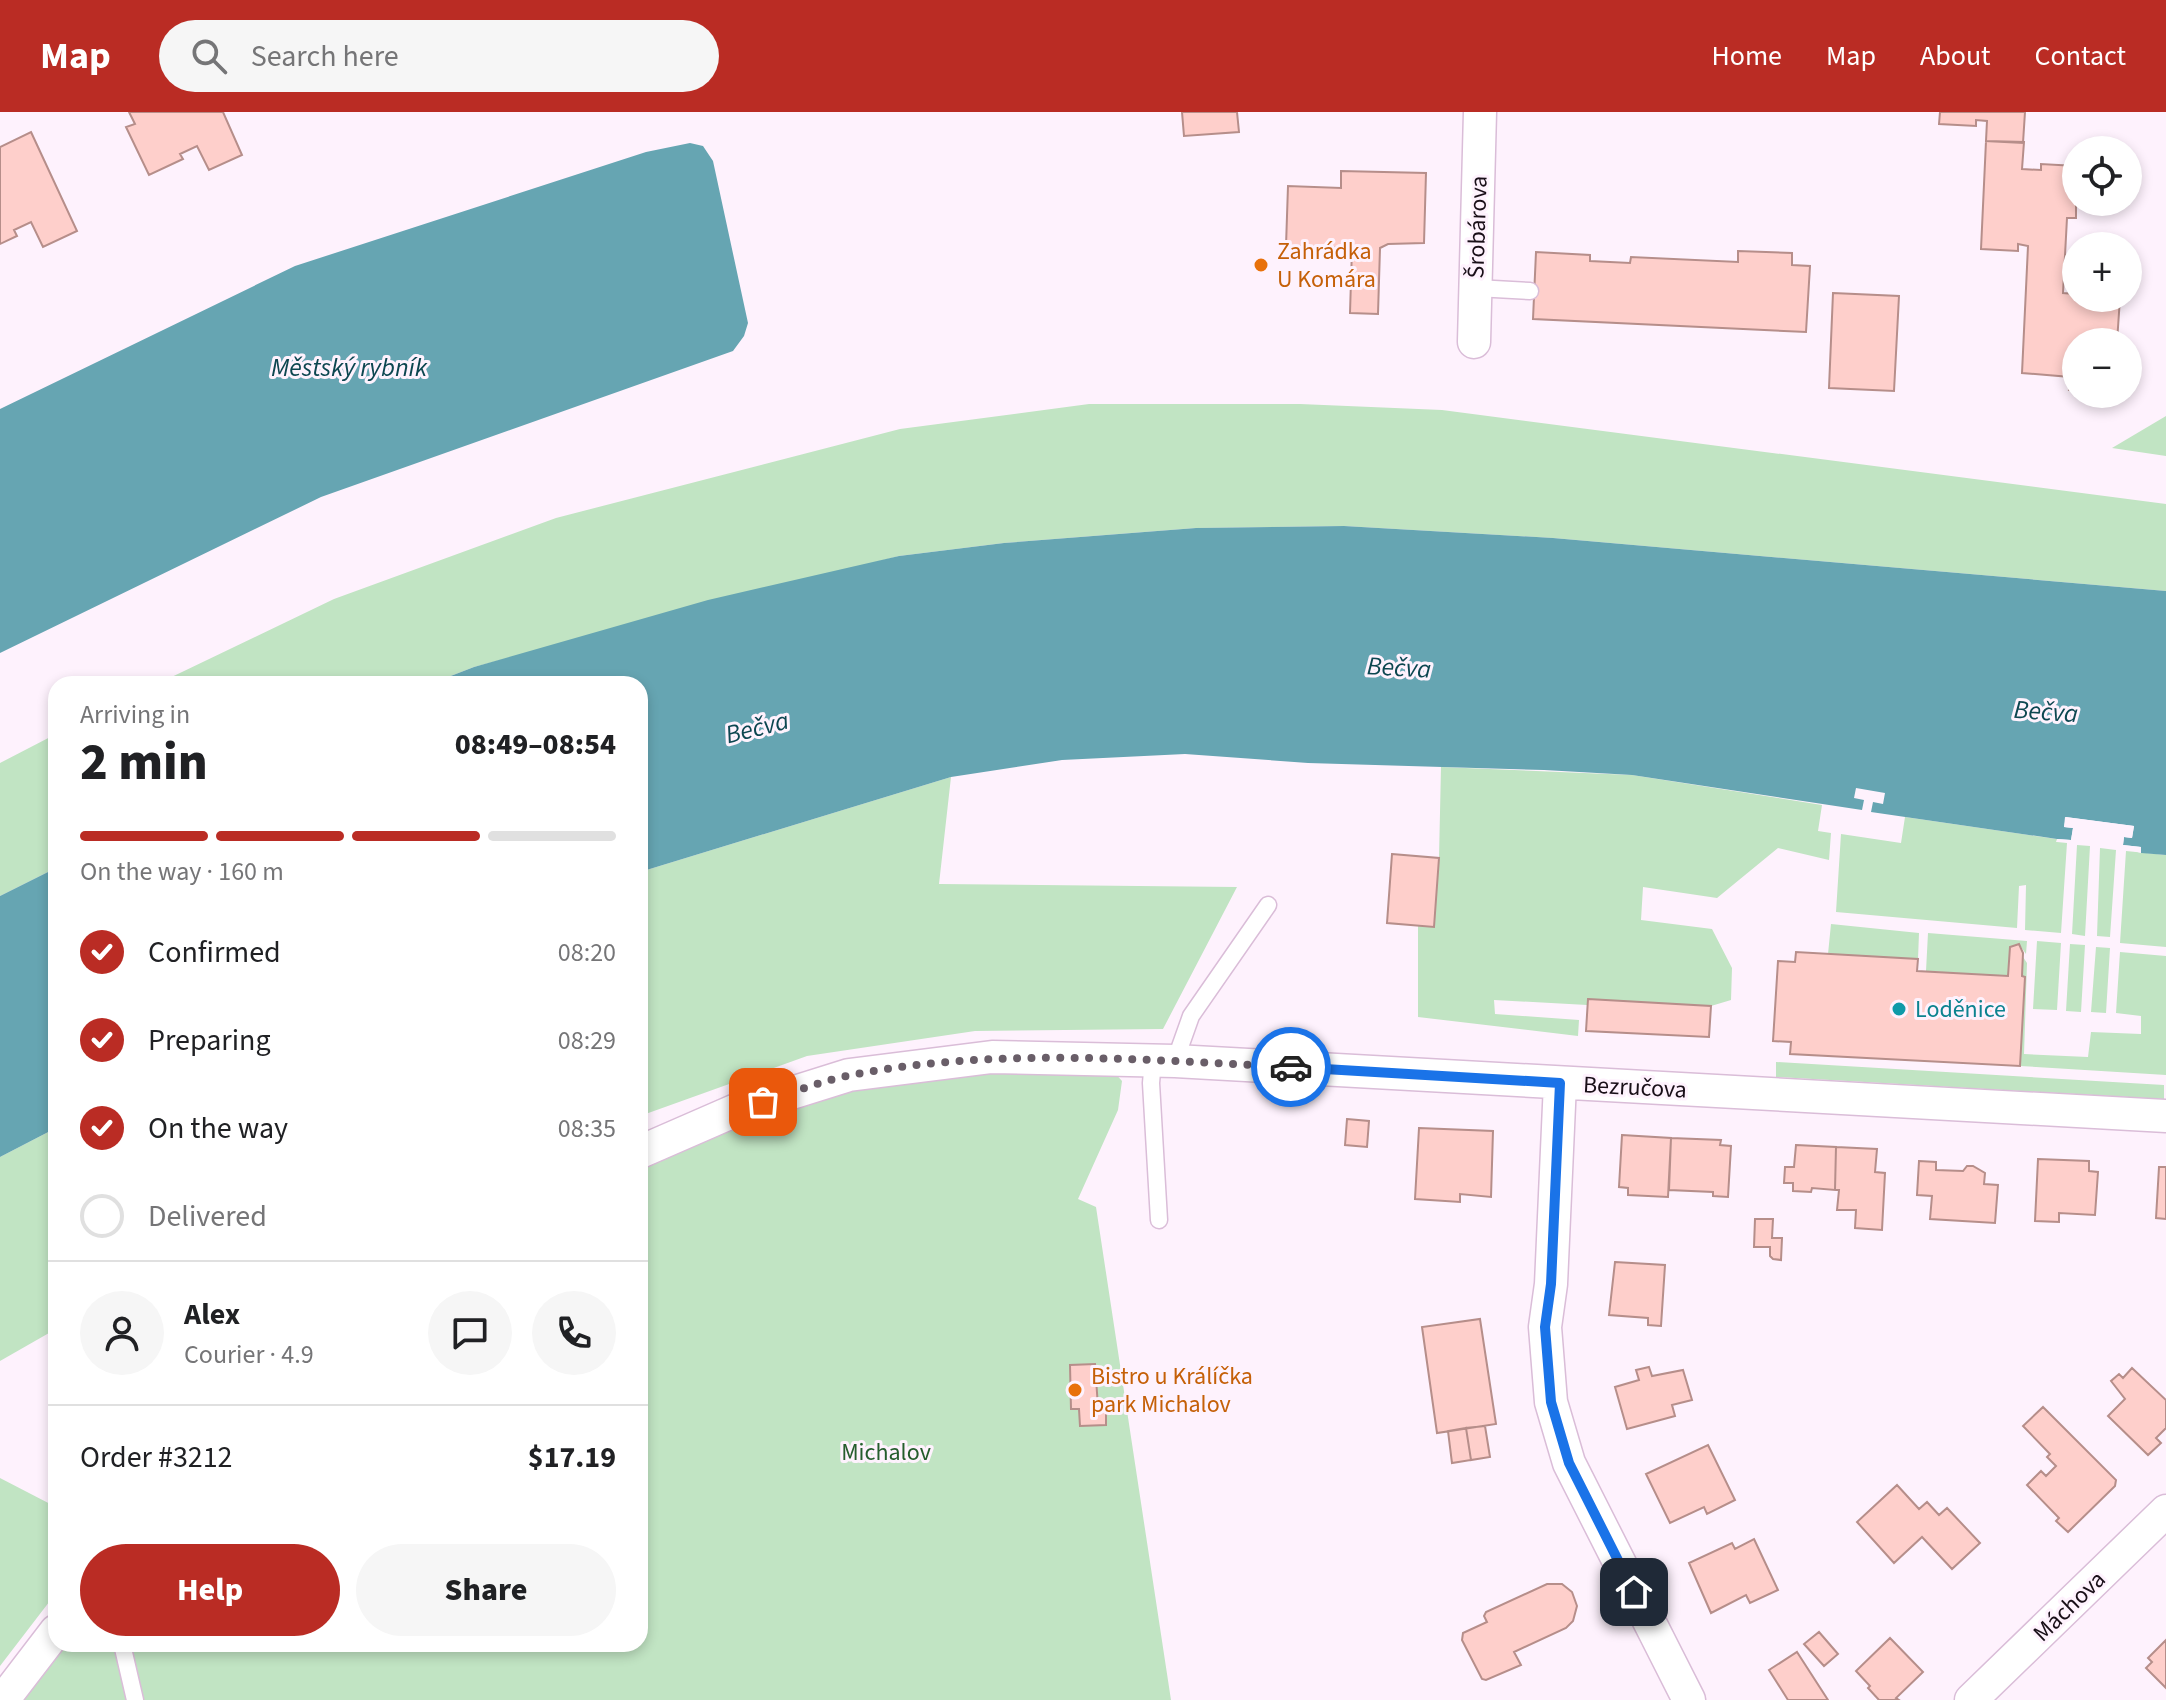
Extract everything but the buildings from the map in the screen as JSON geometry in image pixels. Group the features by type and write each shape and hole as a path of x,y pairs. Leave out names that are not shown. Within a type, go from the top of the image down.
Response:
{"street":[{"name":"Šrobárova","path":"1474,342 1480,112"},
{"name":"Bezručova","path":"648,1149 734,1111 849,1075 992,1057 1164,1061 2166,1116"},
{"path":"1560,1083 1551,1284 1545,1327 1551,1402 1569,1463 1689,1700"},
{"name":"Máchova","path":"1971,1700 2166,1511"},
{"path":"3,1700 48,1641"}],"lane":[{"path":"1476,288 1530,291"},
{"path":"1159,1220 1151,1083 1191,1016 1268,905"},
{"path":"124,1652 135,1700"}],"green space":[{"path":"1089,404 1300,404 1442,410 2166,504 2166,591 1553,538 1344,526 1196,528 1004,543 899,556 474,667 451,676 174,676 334,599 556,518 900,429"},
{"path":"2166,416 2166,456 2112,448"},
{"path":"48,738 48,872 0,896 0,763"},
{"path":"1441,767 1632,775 1822,805 1818,831 1831,833 1829,860 1778,848 1717,898 1643,887 1641,920 1712,929 1732,968 1731,1000 1711,1006 1588,1000 1587,1005 1494,1000 1495,1014 1579,1020 1578,1036 1418,1017 1418,926 1434,926"},
{"path":"951,777 939,884 1237,887 1163,1029 975,1031 807,1056 648,1113 648,870"},
{"path":"1905,817 2067,843 2061,933 2025,930 2026,885 2019,886 2017,928 1836,912 1841,834 1901,843"},
{"path":"2077,845 2090,846 2085,936 2072,934"},
{"path":"2100,848 2116,850 2110,937 2097,936"},
{"path":"2126,851 2166,855 2166,947 2120,943"},
{"path":"1831,924 1919,933 1918,959 1828,954"},
{"path":"1928,933 2027,941 2026,954 2019,944 2010,947 2008,976 1926,971"},
{"path":"2037,941 2061,943 2057,1010 2033,1009"},
{"path":"2070,944 2085,945 2081,1012 2066,1011"},
{"path":"2096,947 2110,948 2106,1013 2091,1012"},
{"path":"2120,952 2166,956 2166,1075 2020,1066 2025,977 2022,976 2023,957 2027,963 2024,1054 2088,1057 2091,1032 2141,1034 2141,1016 2116,1013"},
{"path":"1776,1062 2164,1085 2164,1099 1776,1077"},
{"name":"Michalov","path":"1097,1066 1113,1071 1122,1081 1118,1110 1078,1199 1096,1207 1171,1700 21,1700 58,1652 648,1652 648,1158 739,1119 845,1091 944,1074"},
{"path":"48,1132 48,1334 0,1361 0,1157"},
{"path":"0,1478 48,1503 48,1603 0,1666"}],"water":[{"name":"Městský rybník","path":"690,143 703,146 713,161 748,323 744,336 733,351 321,497 0,653 0,409 295,266 646,152"},
{"name":"Bečva","path":"1344,526 1553,538 2166,591 2166,855 2141,853 2141,847 2123,845 2124,837 2132,838 2134,826 2066,817 2064,827 2073,828 2071,840 2057,839 1871,812 1873,802 1883,804 1885,793 1856,788 1854,798 1864,800 1862,810 1632,775 1308,763 1185,754 1062,760 951,777 648,870 648,676 451,676 708,600 899,556 1004,543 1196,528"},
{"path":"48,872 48,1132 0,1157 0,896"}],"pier":[{"path":"2065,817 2134,826 2132,838 2124,837 2123,845 2141,847 2141,853 2119,847 2120,835 2129,834 2129,829 2069,821 2077,827 2075,842 2056,842 2057,839 2071,840 2073,828 2064,827"}],"way so far":[{"path":"763,1102 849,1075 992,1057 1291,1067"}],"place":[{"name":"Zahrádka U Komára","path":"1261,265"},
{"name":"Loděnice","path":"1899,1009"},
{"name":"Bistro u Králíčka park Michalov","path":"1075,1390"}],"route":[{"path":"1291,1067 1560,1083 1551,1284 1545,1327 1551,1402 1569,1463 1634,1592"}]}
